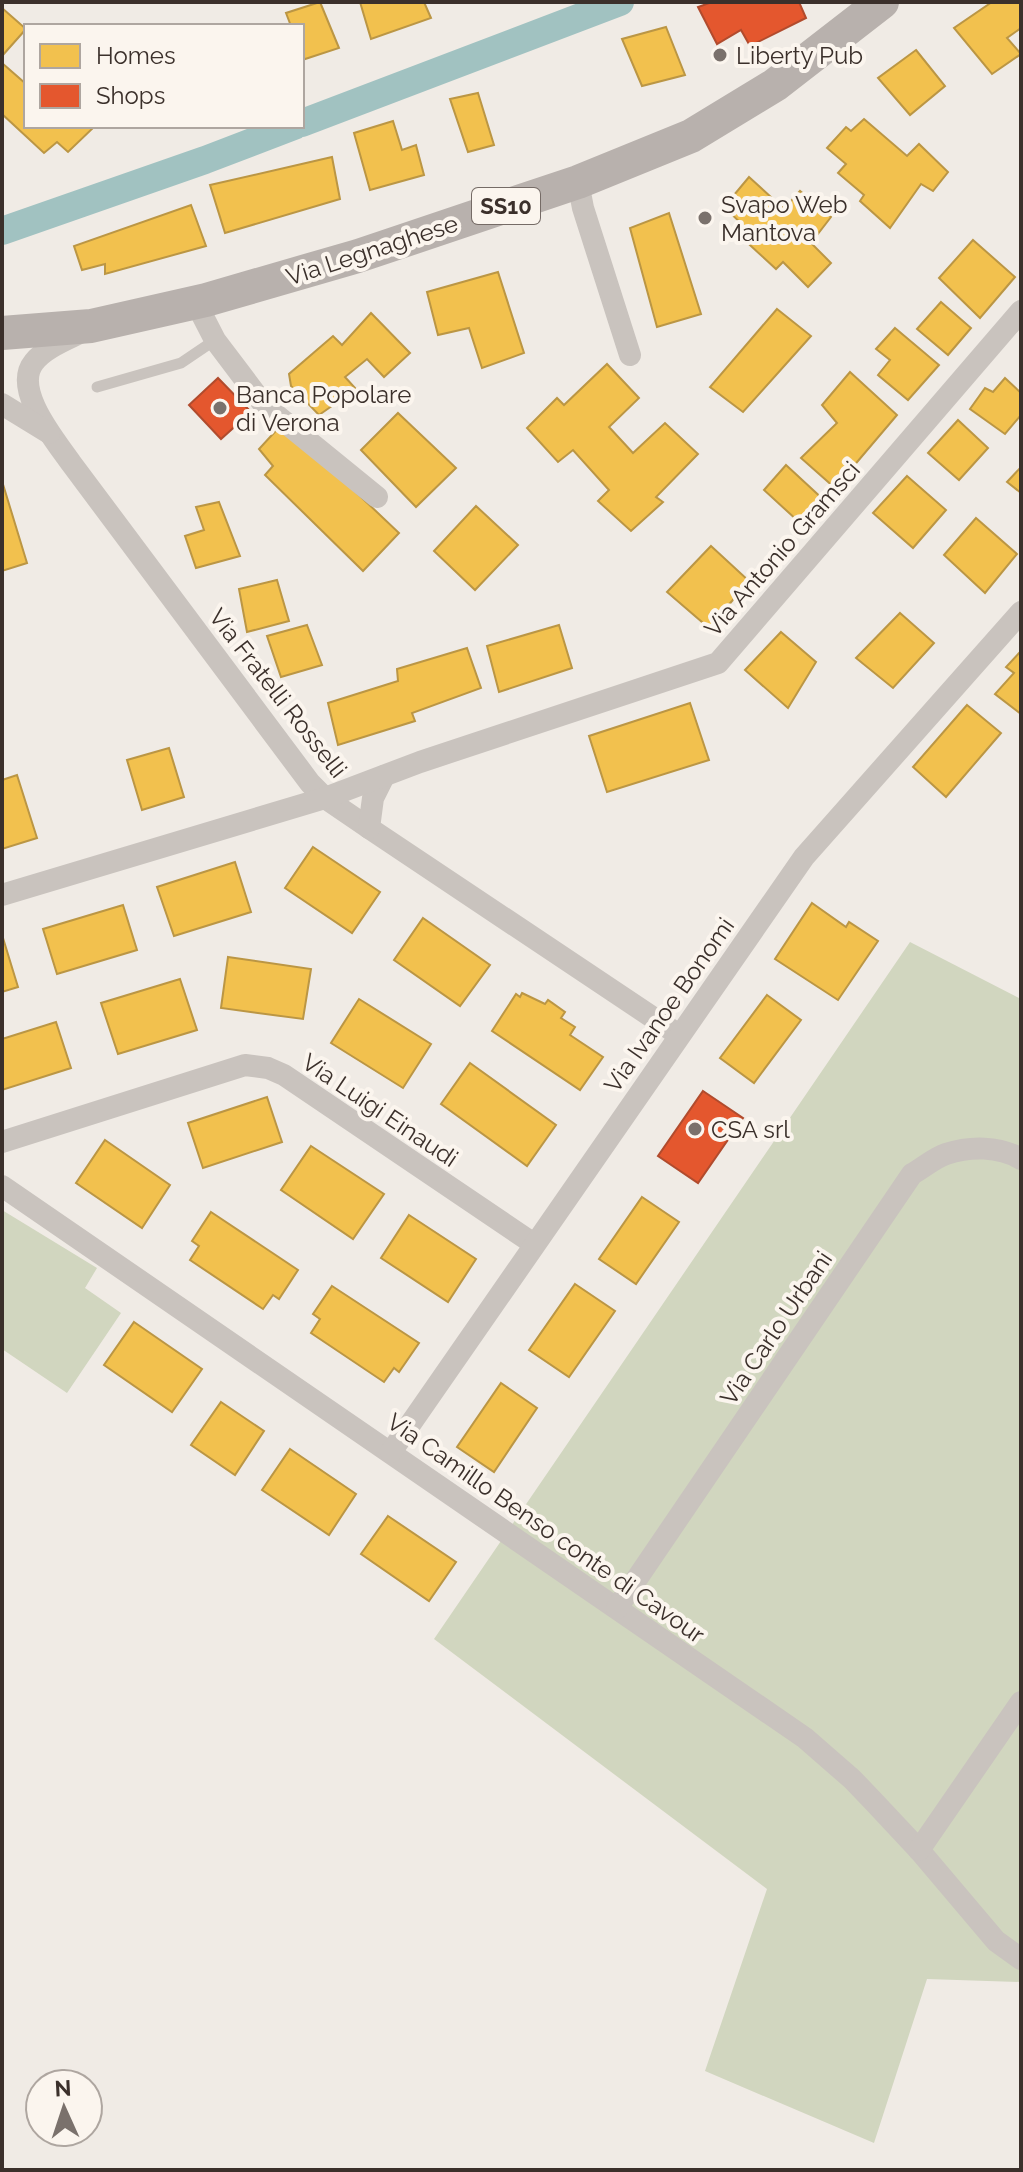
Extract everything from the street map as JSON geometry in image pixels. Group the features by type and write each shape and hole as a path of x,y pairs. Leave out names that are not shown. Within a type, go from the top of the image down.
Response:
{"main road":[{"name":"Via Legnaghese","path":"2,333 91,326 196,303 331,265 578,182 691,136 775,85 882,2"}],"street":[{"path":"578,182 583,208 630,355"},
{"path":"196,303 215,340 264,405 377,497"},
{"name":"Via Antonio Gramsci","path":"2,895 325,798 718,663 1021,311"},
{"name":"Via Fratelli Rosselli","path":"91,326 34,361 26,383 29,394 50,433 293,760 325,798 679,1035"},
{"name":"Via Fratelli Rosselli","path":"2,404 50,433"},
{"name":"Via Ivanoe Bonomi","path":"391,1452 804,857 1021,612"},
{"path":"369,828 373,798 384,776"},
{"name":"Via Luigi Einaudi","path":"2,1142 245,1065 268,1068 284,1075 534,1244"},
{"name":"Via Carlo Urbani","path":"617,1608 912,1174 945,1154 982,1148 1012,1153 1021,1159"},
{"name":"Via Camillo Benso conte di Cavour","path":"2,1186 805,1738 852,1779 919,1850 996,1941 1021,1959"},
{"path":"919,1850 1021,1702"}],"lane":[{"path":"97,387 181,363 215,340"}],"green space":[{"path":"910,942 1021,999 1021,1982 927,1979 874,2143 705,2071 767,1889 434,1639"},
{"path":"2,1210 97,1268 85,1288 121,1313 67,1393 2,1349"}],"building: Homes":[{"path":"320,2 339,48 304,59 304,24 290,24 286,13"},
{"path":"360,2 424,2 431,18 371,39"},
{"path":"992,2 1021,2 1021,28 1007,38 1021,54 992,74 954,28"},
{"path":"2,8 24,27 24,31 2,56"},
{"path":"666,27 685,75 642,86 622,39"},
{"path":"916,50 945,86 910,115 878,78"},
{"path":"2,63 24,82 24,128 93,128 68,152 57,142 44,153 2,114"},
{"path":"478,93 494,145 468,152 450,99"},
{"path":"864,119 907,156 919,144 948,172 933,191 921,184 890,228 860,201 864,195 838,173 846,164 827,148 846,127 851,131"},
{"path":"393,121 402,150 416,145 424,175 370,190 354,133"},
{"path":"332,157 340,199 225,233 210,185"},
{"path":"749,177 784,209 800,191 831,217 811,243 831,263 808,287 783,262 776,269 740,236 746,228 724,207"},
{"path":"191,205 206,246 105,274 105,264 82,270 74,246"},
{"path":"669,213 701,314 657,327 630,228"},
{"path":"973,240 1015,277 980,318 939,278"},
{"path":"498,272 524,353 482,368 469,328 438,335 427,292"},
{"path":"941,302 971,328 948,355 917,329"},
{"path":"777,309 811,336 743,412 710,387"},
{"path":"371,313 410,353 384,377 367,359 345,377 356,389 319,415 291,386 289,374 333,336 342,345"},
{"path":"895,328 939,365 908,400 878,375 890,360 876,349"},
{"path":"607,364 639,398 609,427 633,453 665,423 698,454 656,497 663,502 631,531 598,501 609,490 573,450 558,462 527,428 557,398 564,405"},
{"path":"850,372 897,415 835,488 801,458 837,423 822,405"},
{"path":"1005,378 1021,393 1021,415 1005,434 970,409 985,388 993,392"},
{"path":"398,413 456,468 416,507 361,450"},
{"path":"958,420 988,448 959,480 928,453"},
{"path":"283,423 399,533 363,571 265,475 273,466 259,449"},
{"path":"786,465 826,502 799,522 764,490"},
{"path":"1021,467 1021,493 1007,482"},
{"path":"907,476 946,510 913,548 873,513"},
{"path":"2,481 27,563 2,571"},
{"path":"219,502 240,556 196,568 185,536 204,530 196,507"},
{"path":"476,506 518,545 475,590 434,551"},
{"path":"976,518 1017,554 985,593 944,555"},
{"path":"711,546 749,581 709,628 667,592"},
{"path":"277,580 289,621 247,632 239,589"},
{"path":"900,613 934,643 893,688 856,658"},
{"path":"307,625 322,665 281,677 267,636"},
{"path":"559,625 572,668 499,692 487,646"},
{"path":"781,632 816,662 788,708 745,670"},
{"path":"467,648 481,688 412,713 415,721 338,745 328,703 398,681 397,669"},
{"path":"1021,651 1021,714 995,694 1014,673 1006,667"},
{"path":"690,703 709,760 607,792 589,736"},
{"path":"967,705 1001,733 946,797 913,767"},
{"path":"169,748 184,797 142,810 127,760"},
{"path":"17,775 37,838 2,849 2,780"},
{"path":"313,847 380,892 352,933 285,888"},
{"path":"235,862 251,912 174,936 157,887"},
{"path":"812,903 846,927 849,922 878,941 838,1000 775,959"},
{"path":"123,905 137,950 57,974 43,929"},
{"path":"423,918 490,965 460,1006 394,960"},
{"path":"2,939 18,987 2,992"},
{"path":"228,957 311,969 303,1019 221,1008"},
{"path":"180,979 197,1030 118,1054 101,1003"},
{"path":"522,993 545,1004 548,1000 565,1012 561,1018 575,1027 570,1035 603,1057 580,1090 492,1031 516,994 520,997"},
{"path":"767,995 801,1020 754,1083 720,1058"},
{"path":"359,999 431,1044 403,1088 331,1043"},
{"path":"56,1022 71,1068 2,1090 2,1039"},
{"path":"470,1063 556,1125 527,1166 441,1104"},
{"path":"267,1097 282,1142 203,1168 188,1123"},
{"path":"105,1140 170,1185 142,1228 76,1183"},
{"path":"311,1146 384,1194 353,1239 281,1190"},
{"path":"642,1197 679,1222 636,1284 599,1259"},
{"path":"211,1212 298,1270 279,1299 273,1295 263,1309 190,1260 199,1246 192,1241"},
{"path":"409,1215 476,1259 448,1302 381,1258"},
{"path":"575,1284 615,1311 569,1377 529,1350"},
{"path":"332,1286 419,1343 399,1372 394,1368 384,1382 311,1333 320,1319 313,1314"},
{"path":"134,1322 202,1369 172,1412 104,1365"},
{"path":"501,1383 537,1408 494,1472 457,1447"},
{"path":"221,1402 264,1431 235,1475 191,1445"},
{"path":"290,1449 356,1494 329,1535 262,1490"},
{"path":"388,1516 456,1562 429,1601 361,1554"}],"building: Shops":[{"path":"712,2 799,2 806,18 750,46 741,30 717,44 698,7"},
{"name":"Banca Popolare di Verona","path":"218,378 251,412 221,439 189,405"},
{"path":"703,1091 743,1118 698,1183 658,1156"}],"waterway":[{"path":"304,122 620,2"},
{"path":"2,231 289,128"}],"place":[{"name":"Liberty Pub","path":"720,55"},
{"name":"Svapo Web Mantova","path":"705,218"},
{"name":"Banca Popolare di Verona","path":"220,408"},
{"name":"CSA srl","path":"695,1129"}]}
